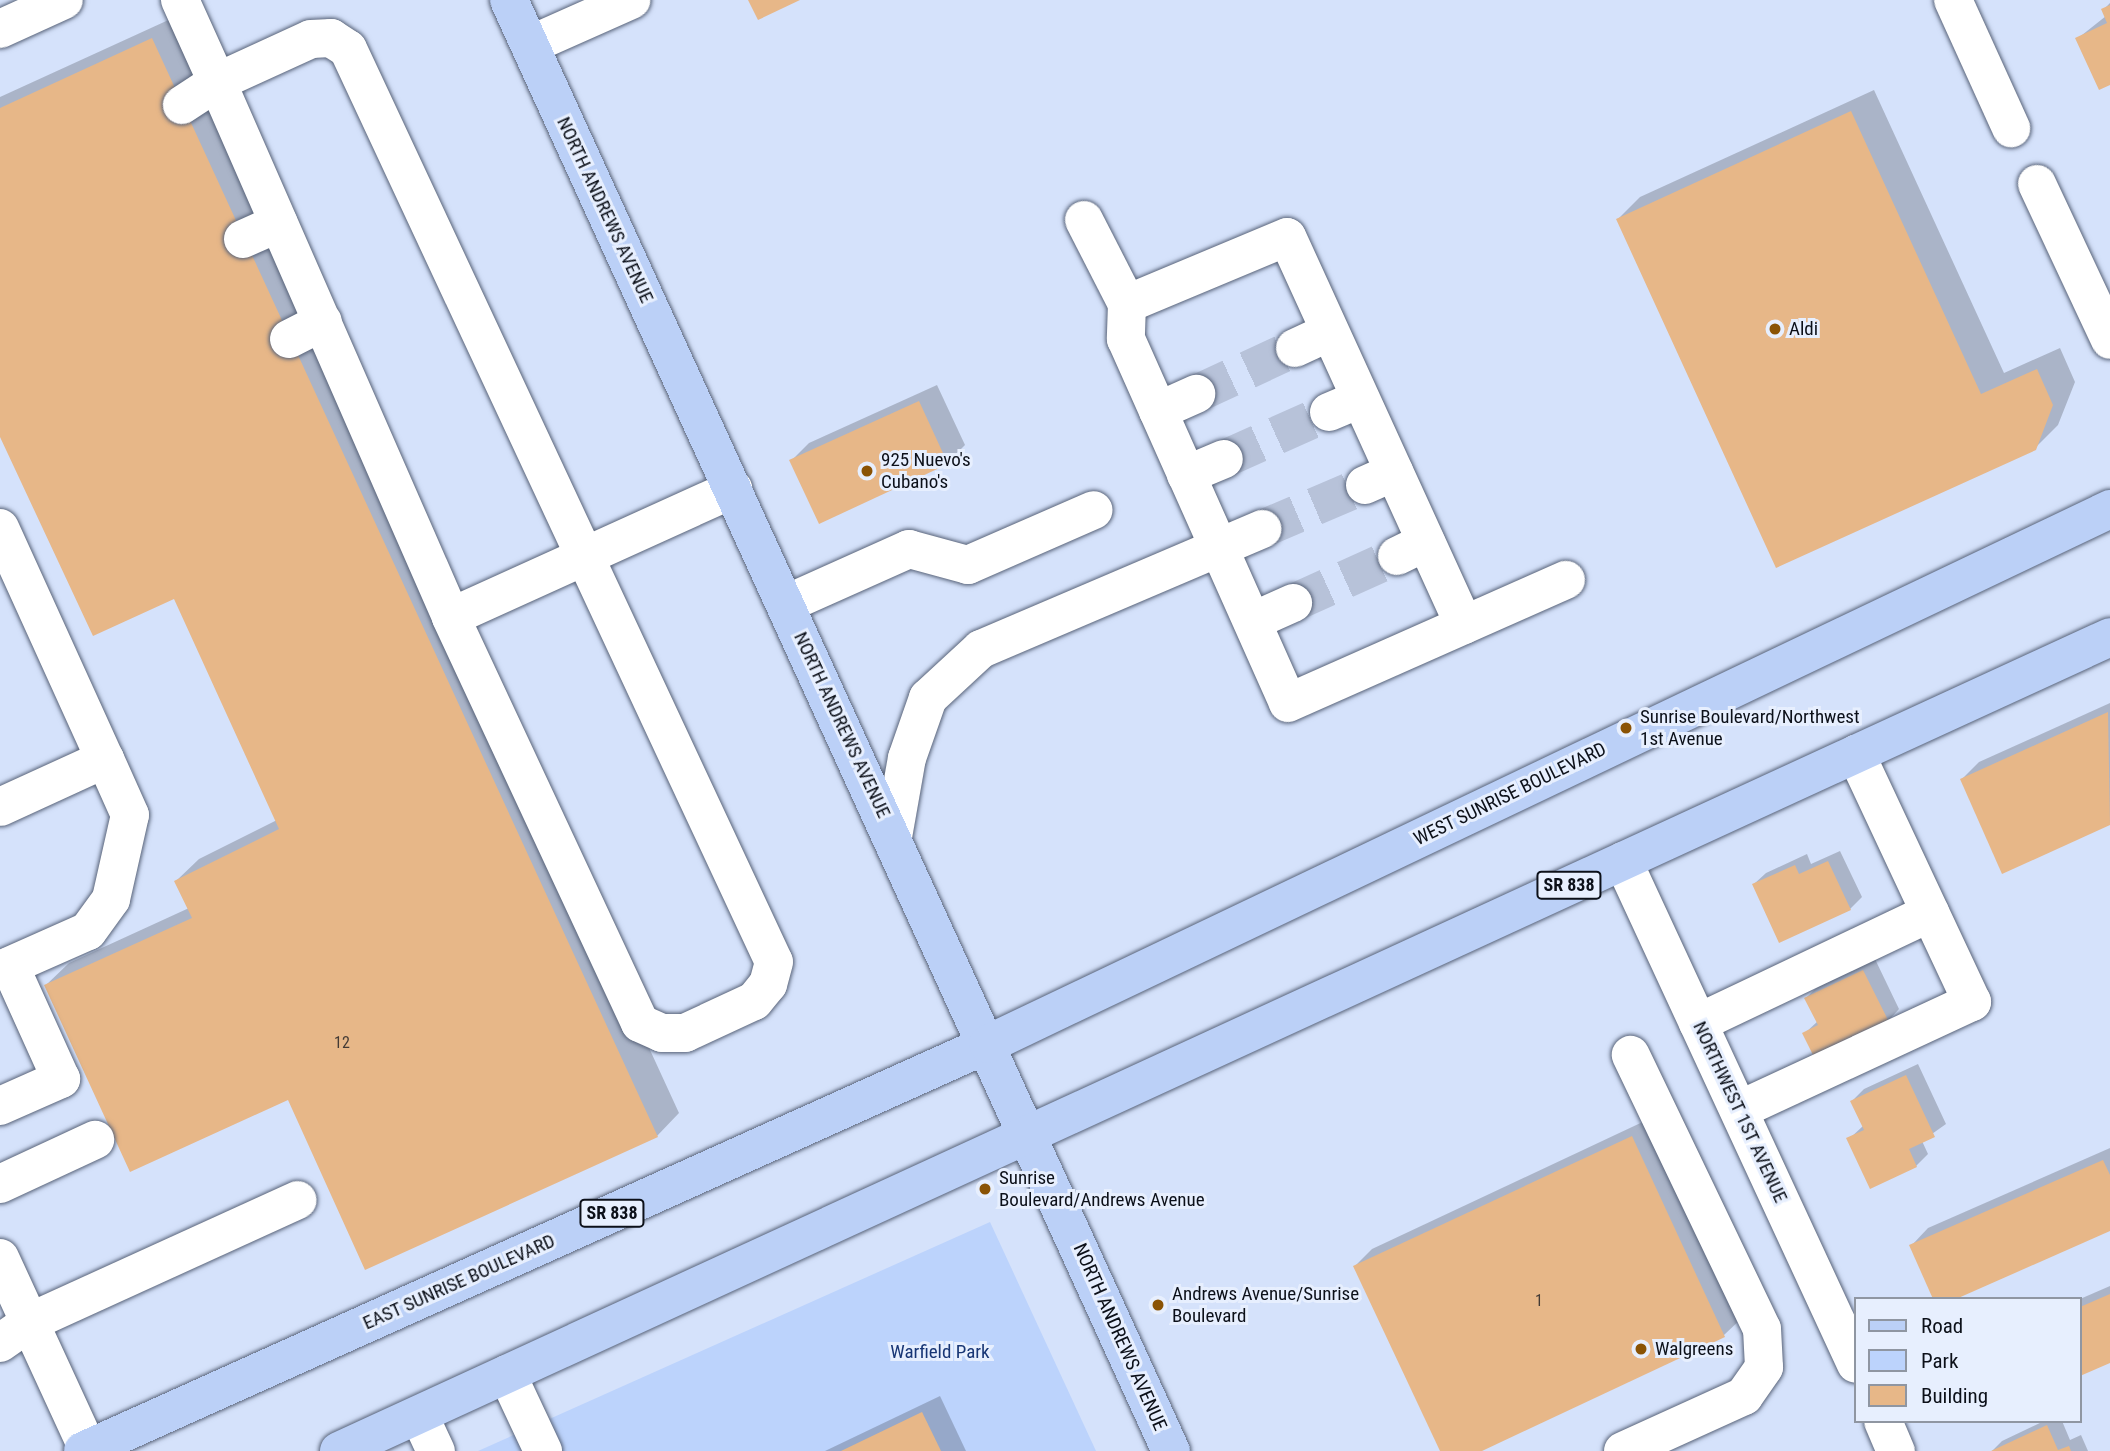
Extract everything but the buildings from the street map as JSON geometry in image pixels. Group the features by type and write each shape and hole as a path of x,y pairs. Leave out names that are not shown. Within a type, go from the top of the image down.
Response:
{"main road":[{"name":"NORTH ANDREWS AVENUE","path":"509,0 988,1044 1171,1451"},
{"name":"WEST SUNRISE BOULEVARD","path":"988,1044 2110,509"},
{"name":"SR 838","path":"341,1451 2110,637"},
{"name":"EAST SUNRISE BOULEVARD","path":"85,1450 988,1044"}],"street":[{"path":"0,29 64,0"},
{"path":"180,0 217,82 323,322 451,617 640,1023 662,1033 685,1032 754,1001 768,984 774,962 348,49 331,38 312,39 217,82 182,105"},
{"path":"530,45 631,0"},
{"path":"1952,0 2011,128"},
{"path":"2037,184 2110,340"},
{"path":"1084,220 1127,304 1126,339 1289,703 1566,580"},
{"path":"243,239 279,223"},
{"path":"1127,304 1287,237 1330,332 1345,406 1412,549 1464,625"},
{"path":"289,339 323,322"},
{"path":"1295,348 1330,332"},
{"path":"1158,411 1196,394"},
{"path":"1186,475 1224,459"},
{"path":"451,617 733,489"},
{"path":"786,604 909,549 968,565 1094,510"},
{"path":"0,528 130,815 111,900 88,931 5,968 61,1079 0,1106"},
{"path":"893,837 906,758 928,698 981,649 1262,529"},
{"path":"1253,621 1293,603"},
{"path":"1739,1110 1972,1002 1856,754"},
{"path":"0,807 105,759"},
{"name":"NORTHWEST 1ST AVENUE","path":"1623,861 1854,1360"},
{"path":"1698,1023 1930,913"},
{"path":"1623,1451 1744,1396 1764,1367 1762,1329 1631,1055"},
{"path":"0,1184 95,1140"},
{"path":"15,1333 298,1200"},
{"path":"0,1258 15,1333 85,1450"},
{"path":"507,1374 543,1451"},
{"path":"419,1415 436,1451"},
{"path":"1884,1423 1896,1451"}],"green space":[{"name":"Warfield Park","path":"990,1222 1096,1451 478,1451"}],"tunnel":[{"path":"1196,394 1295,348"},
{"path":"1224,459 1329,412"},
{"path":"1262,529 1365,485"},
{"path":"1293,603 1397,556"}],"place":[{"name":"Aldi","path":"1775,329"},
{"name":"925 Nuevo's Cubano's","path":"867,471"},
{"name":"Sunrise Boulevard/Northwest 1st Avenue","path":"1626,728"},
{"name":"Sunrise Boulevard/Andrews Avenue","path":"985,1189"},
{"name":"Andrews Avenue/Sunrise Boulevard","path":"1158,1305"},
{"name":"Walgreens","path":"1641,1349"}]}
